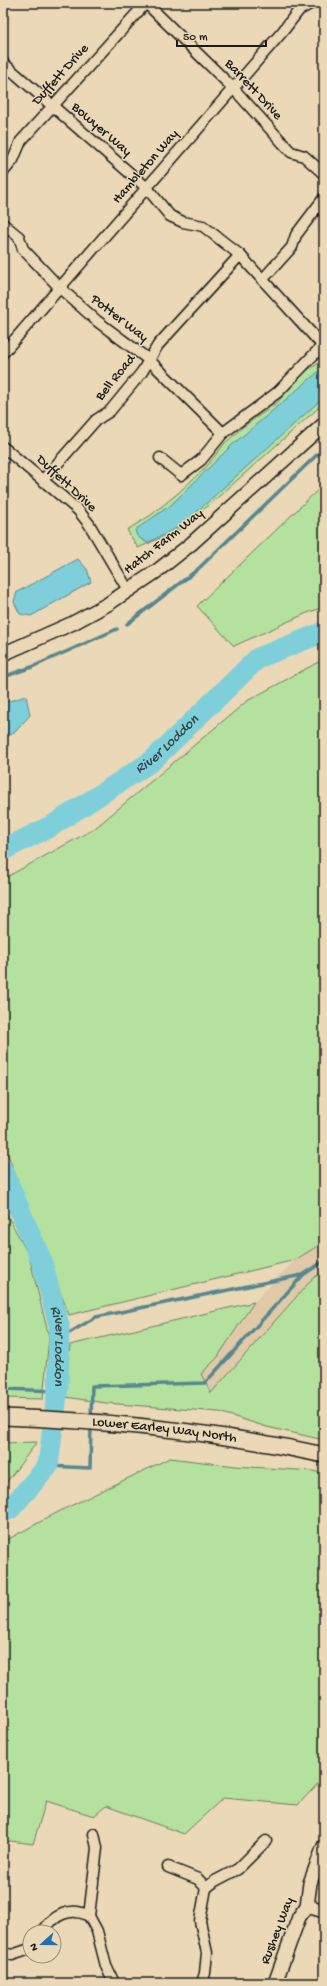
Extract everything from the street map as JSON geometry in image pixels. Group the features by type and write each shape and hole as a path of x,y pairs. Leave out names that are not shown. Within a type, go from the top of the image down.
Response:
{"main road":[{"name":"Lower Earley Way North","path":"3,1417 94,1421 214,1436 324,1455"}],"street":[{"name":"Barrett Drive","path":"146,3 233,88 291,152 304,156 324,174"},
{"name":"Duffett Drive","path":"3,172 13,160 21,141 146,3"},
{"name":"Hambleton Way","path":"3,353 147,188 299,10 312,3"},
{"name":"Bowyer Way","path":"3,63 147,188 170,216 183,222 203,226 240,255 323,345"},
{"path":"263,279 292,247 296,235 324,198"},
{"name":"Potter Way","path":"3,224 19,237 23,249 60,288 98,321 149,360 223,433"},
{"name":"Bell Road","path":"43,480 96,420 110,411 142,372 158,345 240,255"},
{"path":"160,458 181,475 201,460 223,433 278,392 323,345"},
{"name":"Hatch Farm Way","path":"3,654 63,629 108,604 157,571 191,544 324,424"},
{"name":"Duffett Drive","path":"3,447 78,510 89,524 128,590"},
{"path":"94,1834 97,1848 89,1916 97,1931 106,1966 114,1983"},
{"path":"202,1983 206,1973 207,1953 200,1921 206,1888 215,1881 238,1870 266,1841"},
{"name":"Rushey Way","path":"275,1983 299,1917 307,1906 310,1883 324,1846"},
{"path":"168,1867 198,1879 206,1888"},
{"path":"307,1906 324,1911"},
{"path":"49,1924 67,1912 77,1911 89,1916"},
{"path":"3,1953 12,1955 22,1952"}],"shaded area":[{"path":"324,1242 324,1440 267,1427 219,1412 201,1374 217,1358 254,1302 295,1260"}],"green space":[{"path":"324,360 324,403 181,529 138,548 127,530 151,515 177,494 207,466 225,443 244,426 277,403 304,372"},
{"path":"324,484 324,607 307,613 234,646 197,606"},
{"path":"324,659 324,1242 295,1260 69,1315 3,1142 3,879 94,829 247,701"},
{"path":"3,1207 29,1256 49,1337 43,1399 3,1398"},
{"path":"324,1271 324,1440 267,1427 219,1412 106,1403 65,1397 70,1345 254,1302 217,1358 201,1374 211,1393 313,1278"},
{"path":"37,1442 3,1487 3,1443"},
{"path":"170,1458 235,1466 313,1471 324,1474 323,1778 298,1805 223,1798 184,1834 106,1806 94,1816 46,1801 33,1844 11,1841 3,1844 3,1542 62,1510"}],"water":[{"path":"324,367 324,397 181,526 147,543 137,536 135,530 171,505 232,445"},
{"path":"78,559 87,569 91,582 31,616 20,614 14,602 17,592"},
{"path":"26,696 30,715 16,731 3,740 3,703"}],"waterway":[{"path":"127,624 197,570 324,448"},
{"path":"3,677 32,667 117,629"},
{"name":"River Loddon","path":"3,850 53,825 152,761 258,658 324,632"},
{"name":"River Loddon","path":"3,1171 42,1262 59,1325 58,1387 48,1466 10,1509 3,1512"},
{"path":"91,1418 92,1386 205,1383 303,1275 324,1261"},
{"path":"59,1339 96,1317 302,1275"},
{"path":"3,1389 57,1391"},
{"path":"48,1466 90,1468 91,1425"}]}
